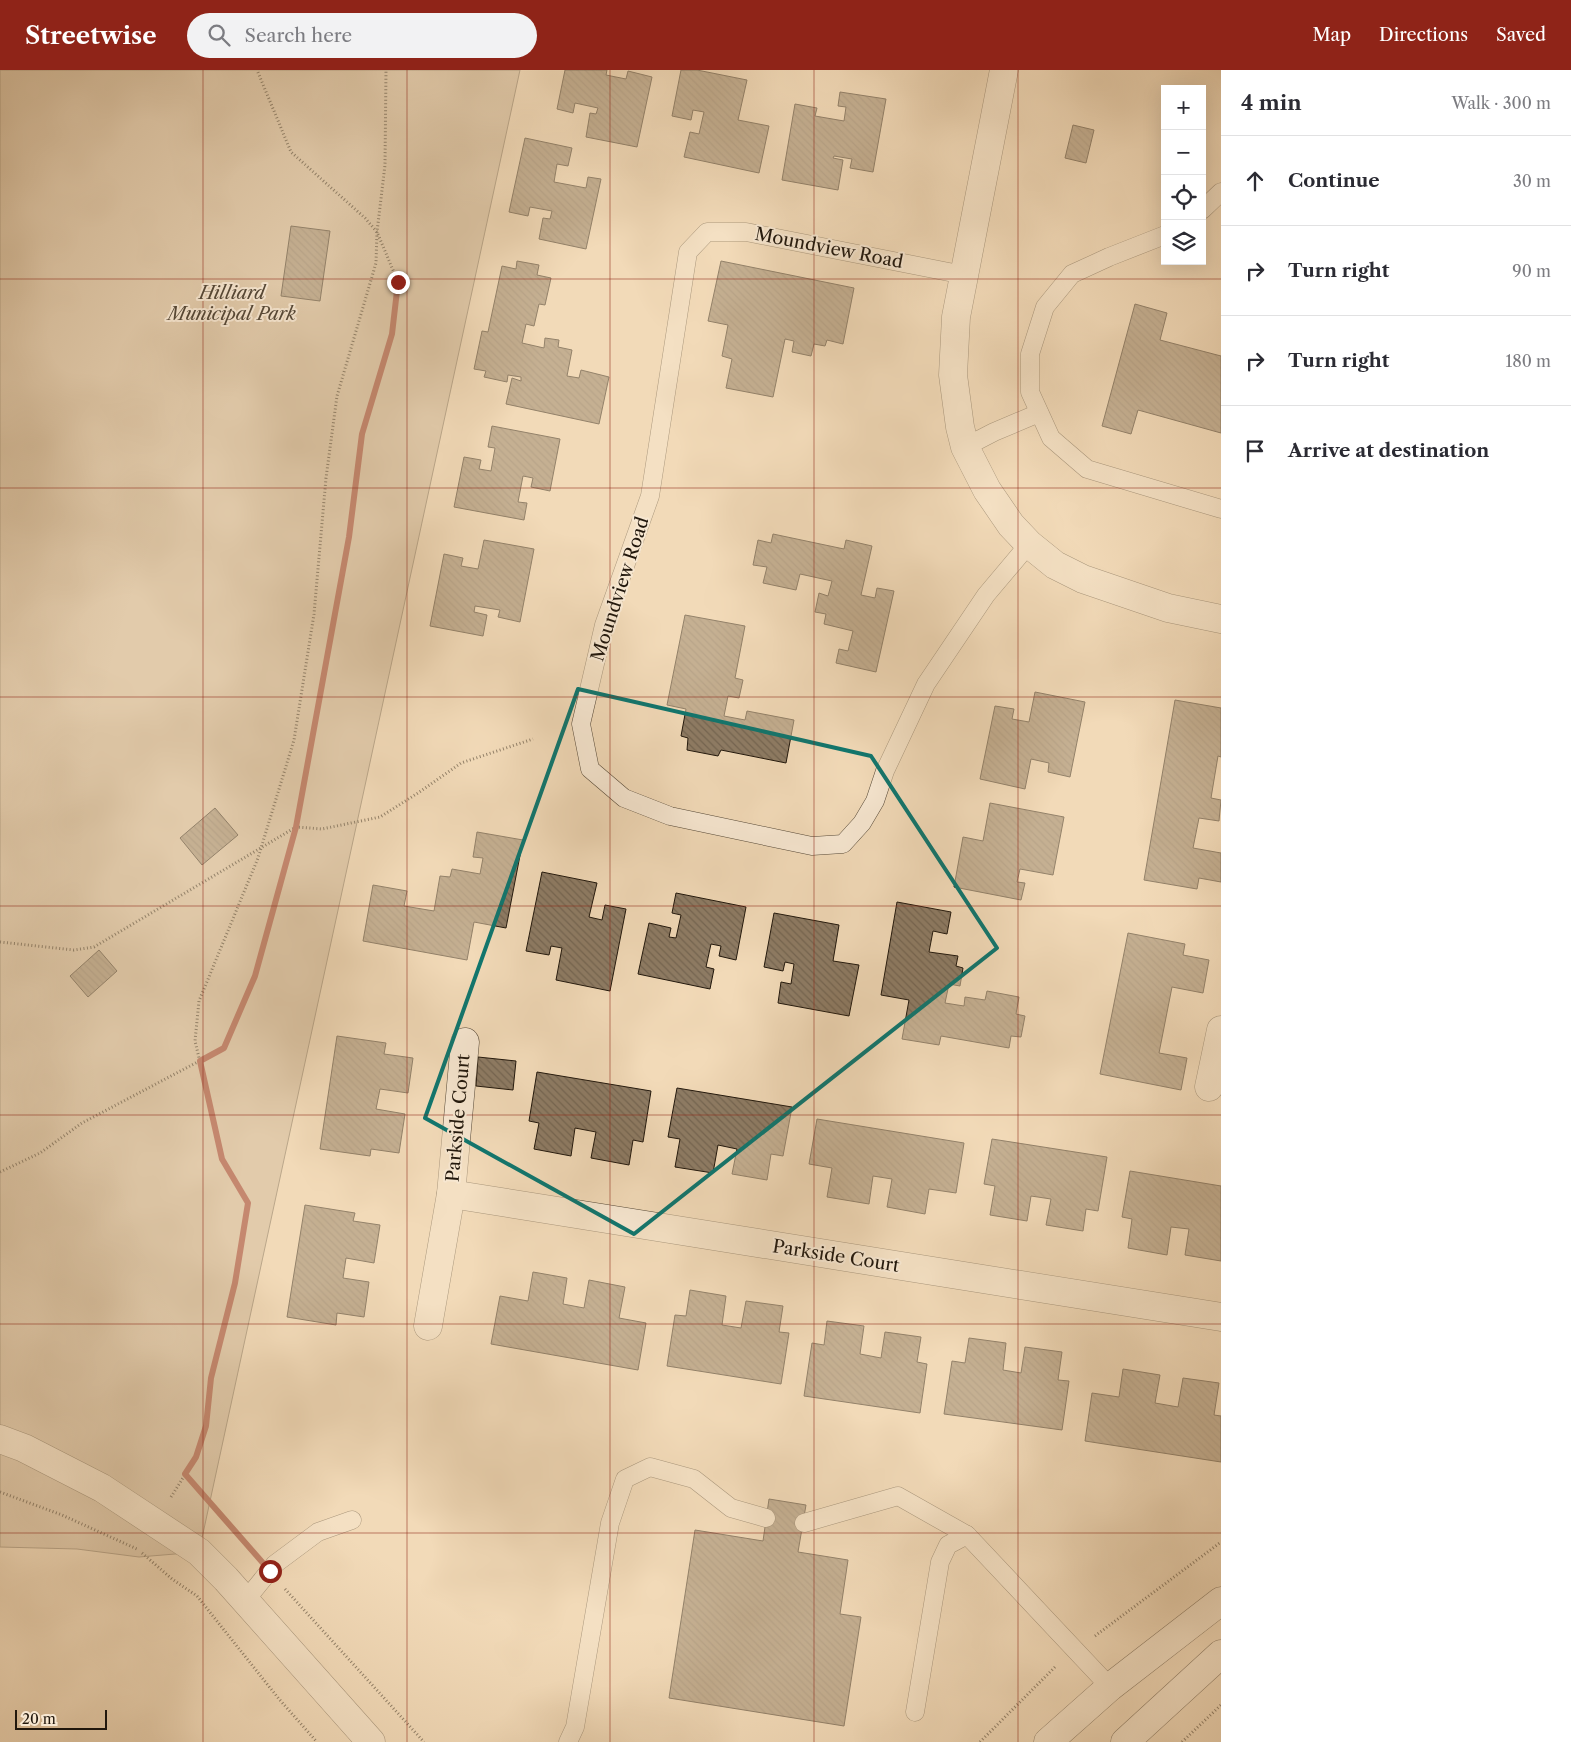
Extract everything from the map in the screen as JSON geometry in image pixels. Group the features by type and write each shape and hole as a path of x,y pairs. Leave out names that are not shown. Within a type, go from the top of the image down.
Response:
{"street":[{"path":"1003,76 956,317 953,375 960,427 965,447 987,490 1010,525 1029,544 1055,565 1083,580 1168,608 1221,619"},
{"path":"1208,1087 1221,1030"},
{"name":"Parkside Court","path":"428,1326 451,1194 465,1042"},
{"name":"Parkside Court","path":"451,1194 1221,1317"},
{"path":"0,1440 24,1448 102,1488 198,1552 226,1578 371,1742"},
{"path":"1048,1742 1110,1687 1221,1601"},
{"path":"1125,1742 1221,1654"}],"lane":[{"path":"1206,206 1221,192"},
{"name":"Moundview Road","path":"964,275 746,232 707,232 688,252 650,496 604,625 581,724 590,769 624,798 670,816 812,846 843,844 862,823 875,801 884,771 926,684 986,595 1029,544"},
{"path":"1161,237 1072,274 1045,306 1030,354 1030,392 1051,438 1087,469 1221,509"},
{"path":"965,447 994,432 1039,413"},
{"path":"568,1742 576,1727 610,1523 625,1479 650,1467 694,1479 732,1508 766,1518"},
{"path":"804,1523 898,1496 968,1535 1110,1687"},
{"path":"245,1601 275,1564 318,1532 352,1520"},
{"path":"915,1712 940,1562 948,1545 968,1535"}],"path":[{"path":"0,1172 40,1153 82,1123 224,1048 255,976 296,827 349,537 362,434 392,334 398,282 377,232 365,218 290,152 257,70"},
{"path":"172,1496 196,1457 206,1426 211,1378 235,1283 248,1203 222,1159 196,1041 199,1001 261,848 294,740 314,614 326,478 337,396 376,263 377,232 385,165 386,70"},
{"path":"0,942 74,950 94,947 296,827 322,829 380,816 418,793 461,763 533,739"},
{"path":"185,1474 424,1742"},
{"path":"0,1492 62,1515 139,1550 172,1579 197,1596 279,1699 318,1742"},
{"path":"1182,1742 1221,1706"}],"highlighted area":[{"path":"578,689 871,756 997,948 634,1234 425,1118"}],"green space":[{"name":"Hilliard Municipal Park","path":"0,70 520,70 199,1552 139,1557 77,1549 0,1547"}],"building":[{"path":"565,70 607,70 606,75 626,79 628,71 652,77 637,147 586,137 590,113 596,114 598,108 575,103 573,113 557,109"},
{"path":"681,70 697,70 747,80 738,120 769,126 759,173 684,157 690,132 699,134 704,112 693,110 691,120 672,116"},
{"path":"840,92 886,99 873,172 850,168 852,159 834,156 833,158 843,160 838,190 782,180 795,104 817,108 815,116 844,121 846,107 838,106"},
{"path":"1073,125 1094,130 1086,163 1065,158"},
{"path":"525,138 572,148 568,166 557,164 554,182 586,188 588,177 601,179 586,249 539,239 543,218 550,219 552,211 530,207 528,216 509,212"},
{"path":"291,226 330,231 320,301 281,296"},
{"path":"517,261 539,265 537,275 551,278 545,305 539,304 534,326 526,324 522,343 544,348 545,338 559,340 558,347 572,350 567,376 579,378 581,370 609,377 599,424 506,404 512,378 521,381 521,377 508,375 507,382 484,377 486,371 474,369 482,331 488,332 502,266 516,269"},
{"path":"721,261 854,288 843,344 827,340 825,346 814,344 811,356 792,352 794,341 785,339 773,397 726,388 732,359 722,356 728,325 708,321"},
{"path":"1135,304 1167,313 1160,340 1221,356 1221,433 1138,410 1131,434 1102,426"},
{"path":"492,426 560,439 550,491 531,487 533,478 523,476 518,502 527,503 524,520 454,507 464,457 481,460 479,469 491,471 495,448 488,447"},
{"path":"773,534 844,549 846,540 872,546 861,595 875,598 877,588 894,591 876,672 836,663 839,649 848,651 853,631 824,624 826,614 815,612 819,593 828,596 832,581 800,574 796,590 763,583 767,567 753,565 758,540 771,543"},
{"path":"484,540 534,549 520,622 498,617 500,610 475,606 474,612 487,615 483,636 430,626 444,554 463,558 461,566 478,569"},
{"path":"685,615 745,626 735,678 743,680 739,698 728,696 724,716 745,720 747,711 794,720 786,763 721,750 718,756 687,750 688,738 681,736 686,709 667,705"},
{"path":"1035,692 1085,702 1070,777 1048,772 1049,763 1031,759 1025,789 980,779 995,706 1014,709 1012,719 1029,722"},
{"path":"1175,700 1221,708 1221,757 1218,756 1211,798 1221,800 1219,821 1199,818 1193,848 1221,853 1221,882 1199,878 1197,889 1144,880"},
{"path":"990,803 1064,817 1053,875 1020,869 1017,882 1025,883 1021,900 954,887 963,837 983,841"},
{"path":"215,808 238,835 202,865 180,838"},
{"path":"477,832 523,840 506,928 474,922 467,960 363,941 373,885 407,891 404,906 434,911 440,876 450,877 452,869 480,874 483,858 473,857"},
{"path":"542,872 597,883 589,917 602,920 605,905 626,909 610,991 556,980 562,948 551,946 549,955 526,951"},
{"path":"676,893 746,907 736,960 719,956 721,946 711,944 706,967 714,969 710,989 638,974 649,923 671,928 669,937 676,938 681,915 672,913"},
{"path":"897,902 951,912 947,934 933,931 929,952 958,956 956,966 963,968 960,986 949,984 945,1003 964,1006 965,997 985,1000 987,991 1019,997 1016,1014 1025,1016 1021,1037 1011,1036 1009,1048 941,1036 939,1045 902,1039 909,1000 881,995"},
{"path":"774,913 839,925 833,961 859,965 849,1016 778,1003 781,982 791,984 794,964 785,962 783,971 764,967"},
{"path":"1128,933 1185,944 1183,955 1209,960 1203,993 1172,987 1159,1053 1187,1058 1181,1090 1100,1074"},
{"path":"99,950 117,971 88,997 70,976"},
{"path":"337,1036 386,1043 384,1054 413,1058 408,1093 380,1089 376,1109 405,1114 399,1153 371,1149 370,1156 320,1149"},
{"path":"478,1057 516,1061 513,1090 476,1086"},
{"path":"537,1072 651,1091 643,1142 633,1140 629,1165 591,1158 596,1132 575,1128 571,1156 534,1149 539,1123 529,1121"},
{"path":"677,1088 792,1107 783,1156 771,1154 767,1180 732,1174 737,1149 718,1145 713,1173 675,1167 680,1139 668,1137"},
{"path":"817,1119 964,1143 956,1193 929,1189 925,1214 887,1207 892,1179 873,1176 869,1204 827,1197 832,1168 809,1164"},
{"path":"992,1139 1107,1157 1098,1211 1086,1209 1083,1231 1046,1225 1051,1199 1031,1196 1027,1221 990,1215 995,1186 984,1184"},
{"path":"1130,1171 1221,1186 1221,1261 1185,1255 1189,1229 1171,1227 1167,1255 1128,1248 1132,1219 1122,1217"},
{"path":"305,1205 355,1213 353,1221 380,1225 374,1263 346,1258 343,1278 369,1282 364,1317 337,1313 336,1325 287,1317"},
{"path":"533,1272 567,1278 563,1304 584,1308 589,1280 625,1287 619,1318 646,1323 638,1370 491,1344 500,1296 528,1301"},
{"path":"690,1290 726,1296 722,1325 741,1328 746,1301 783,1306 779,1332 789,1333 781,1384 667,1366 675,1315 686,1316"},
{"path":"827,1321 864,1326 860,1354 881,1358 885,1332 921,1337 917,1362 927,1364 920,1413 804,1396 812,1343 824,1345"},
{"path":"969,1338 1006,1343 1003,1370 1021,1373 1025,1347 1062,1352 1058,1380 1069,1381 1062,1430 944,1414 952,1361 965,1363"},
{"path":"1123,1369 1160,1375 1155,1403 1178,1407 1183,1378 1219,1383 1214,1415 1221,1416 1221,1462 1085,1441 1092,1393 1119,1397"},
{"path":"769,1499 806,1505 798,1552 848,1560 840,1614 861,1617 844,1726 669,1698 695,1530 763,1541"}],"route":[{"path":"270,1571 185,1474 196,1457 206,1426 211,1378 235,1283 248,1203 222,1159 200,1061 224,1048 255,976 296,827 349,537 362,434 392,334 398,282"}]}
